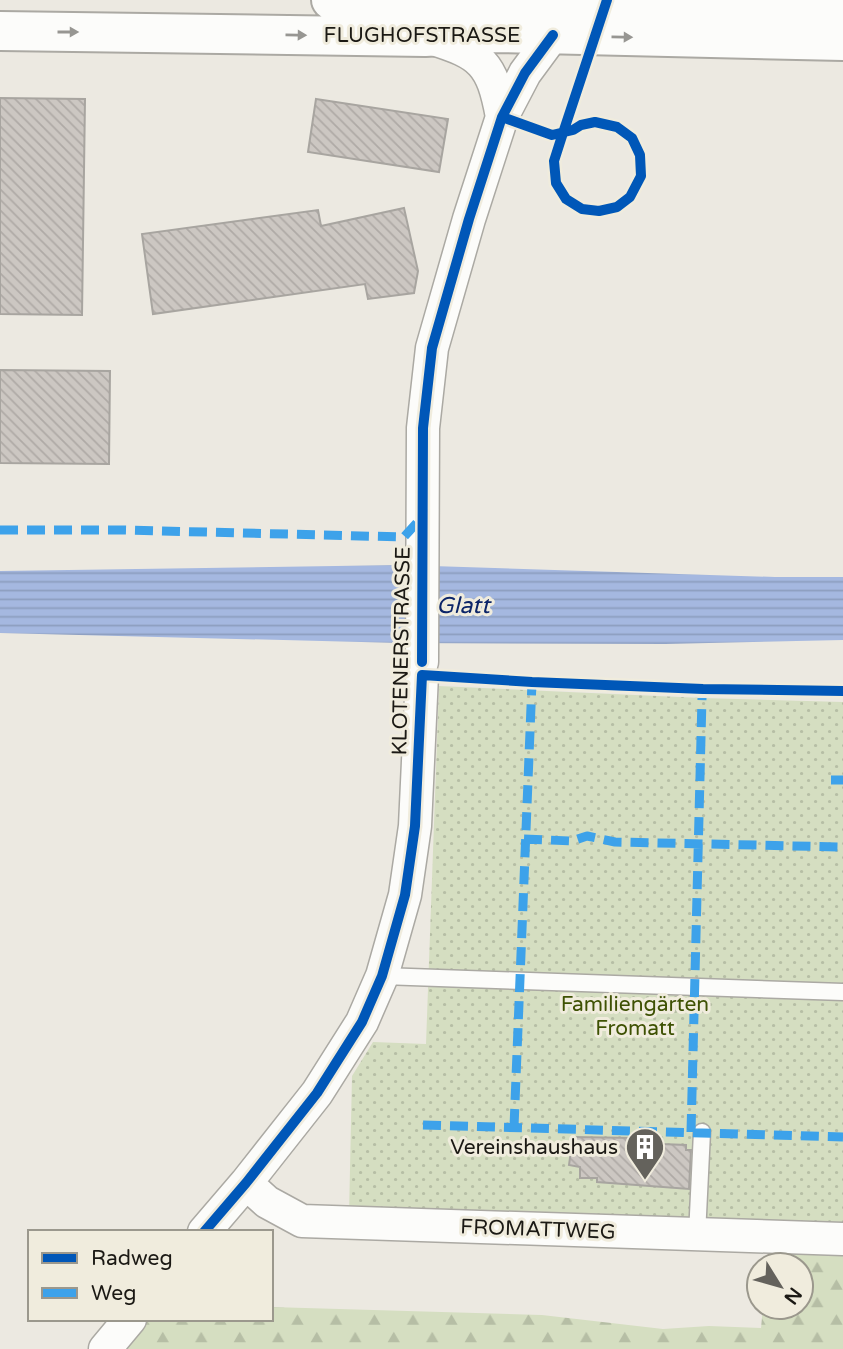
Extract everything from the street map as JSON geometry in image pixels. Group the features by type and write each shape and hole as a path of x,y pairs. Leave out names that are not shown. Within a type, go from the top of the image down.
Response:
{"main road":[{"name":"FLUGHOFSTRASSE","path":"331,0 843,6"},
{"name":"FLUGHOFSTRASSE","path":"0,31 425,37 494,33 843,41"}],"street":[{"name":"KLOTENERSTRASSE","path":"206,1230 317,1093 362,1022 382,976 405,895 415,826 422,668 423,428 432,348 502,117 524,73 553,35"},
{"path":"425,37 459,47 481,62 497,90 502,117"},
{"name":"FROMATTWEG","path":"246,1183 267,1202 302,1221 843,1239"},
{"path":"105,1349 128,1321"}],"lane":[{"path":"382,976 843,992"},
{"path":"697,1235 702,1132"}],"green space":[{"name":"Familiengärten Fromatt","path":"439,686 843,702 843,1234 349,1215 352,1076 373,1042 426,1044"},
{"path":"768,1247 843,1250 843,1349 121,1349 145,1321 273,1321 273,1307 542,1315 663,1329 709,1326 761,1328 762,1321 815,1321 815,1251 768,1251"}],"water":[{"name":"Glatt","path":"401,565 843,577 843,640 665,644 400,643 0,633 0,571"}],"building":[{"path":"0,98 85,99 82,315 0,314"},
{"path":"316,99 448,119 439,172 308,152"},
{"path":"404,208 418,271 414,293 368,299 365,284 153,314 142,234 318,210 321,226"},
{"path":"0,370 110,371 109,464 0,463"},
{"name":"Vereinshaushaus","path":"573,1137 636,1138 636,1143 686,1145 686,1150 691,1150 689,1189 597,1182 597,1178 580,1178 580,1167 569,1165"}],"marked path":[{"path":"0,530 122,530 404,537 422,517"},
{"path":"514,1127 532,682"},
{"path":"691,1132 702,698"},
{"path":"831,780 843,780"},
{"path":"524,839 572,841 587,836 615,842 843,847"},
{"path":"423,1125 843,1137"}],"cycle path":[{"path":"502,117 552,135 573,130 595,122 617,127 632,138 640,155 641,176 630,197 617,207 599,211 582,209 566,199 556,183 554,161 562,136 607,0"},
{"path":"422,662 423,428 432,348 502,117 525,73 553,35"},
{"path":"206,1230 317,1093 362,1022 382,976 405,895 415,826 422,675 703,689 843,691"}],"place":[{"name":"Vereinshaushaus","path":"645,1181"}]}
